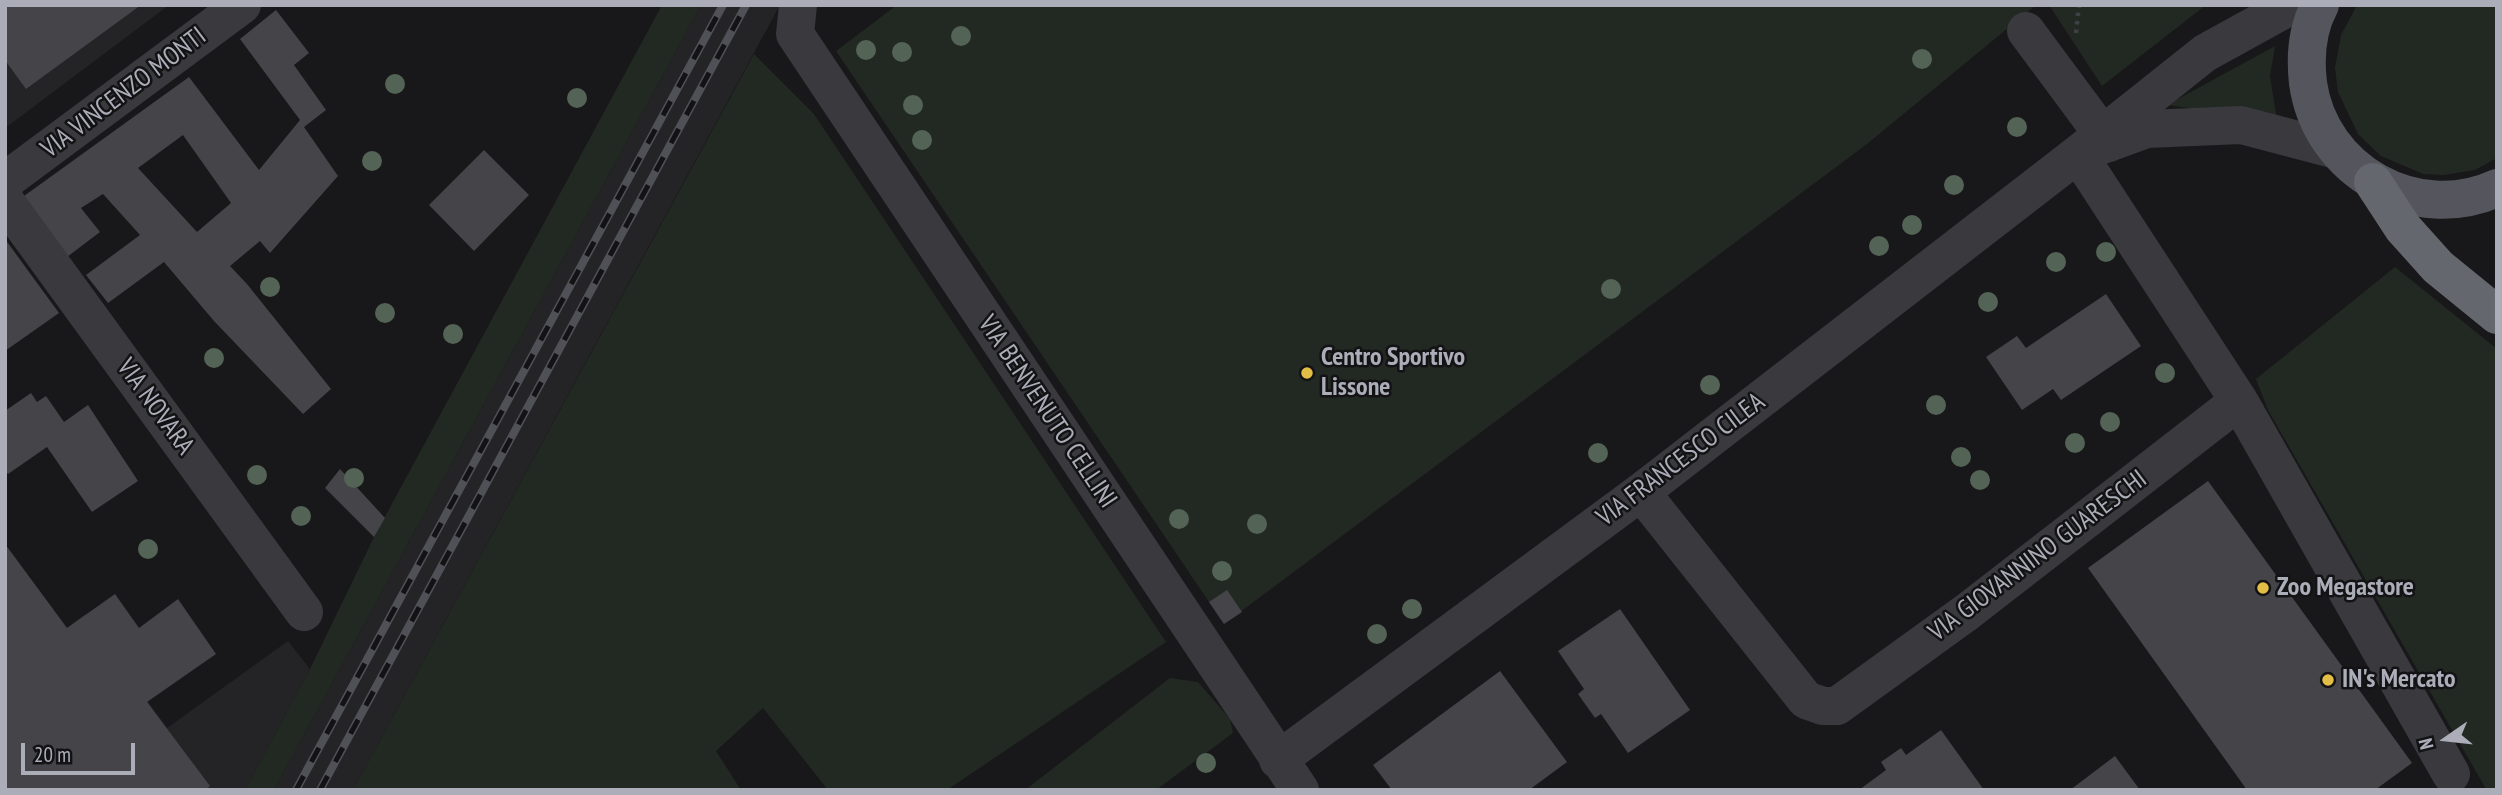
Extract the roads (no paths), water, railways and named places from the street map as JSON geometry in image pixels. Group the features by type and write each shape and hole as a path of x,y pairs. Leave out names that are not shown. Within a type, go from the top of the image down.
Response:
{"highway":[{"path":"2373,182 2403,228 2438,267 2497,315"}],"main road":[{"path":"2320,5 2308,38 2306,68 2310,97 2320,125 2336,150 2353,168 2373,182 2407,196 2444,201 2481,195 2497,188"}],"street":[{"name":"VIA VINCENZO MONTI","path":"5,181 242,5"},
{"name":"VIA FRANCESCO CILEA","path":"1289,775 1641,492 2097,143 2205,53 2292,5"},
{"name":"VIA BENVENUTO CELLINI","path":"797,19 1289,775"},
{"path":"2026,31 2097,143 2239,401 2451,774"},
{"name":"VIA FRANCESCO CILEA","path":"2097,143 2147,129 2241,125 2336,150"},
{"name":"VIA NOVARA","path":"5,201 304,612"},
{"name":"VIA GIOVANNINO GUARESCHI","path":"1641,492 1806,700 1823,706 1837,706 1966,612 2239,401"}],"railway":[{"path":"296,790 723,5"},
{"path":"320,790 746,5"}],"place":[{"name":"Centro Sportivo Lissone","path":"1307,373"},
{"name":"Zoo Megastore","path":"2263,588"},
{"name":"IN's Mercato","path":"2328,680"}]}
